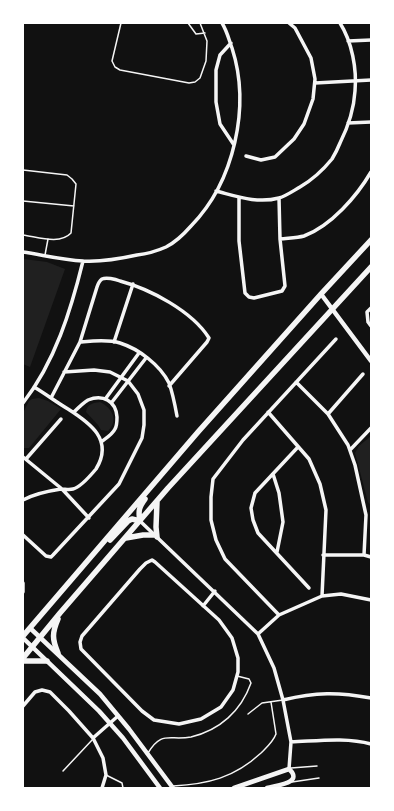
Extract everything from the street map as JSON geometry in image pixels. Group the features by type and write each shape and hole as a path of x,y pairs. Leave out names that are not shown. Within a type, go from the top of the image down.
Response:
{"main road":[{"path":"23,637 198,432 371,240"},
{"path":"23,659 60,613 140,521 371,267"},
{"path":"140,521 138,512 140,506 153,488 155,482"},
{"path":"126,538 143,535 156,536 157,502"},
{"path":"104,542 111,539 128,521 132,519 140,521"},
{"path":"58,653 53,640 54,628 60,613"},
{"path":"23,659 47,661"}],"street":[{"path":"23,252 83,261 126,258 166,247 182,236 196,222 208,207 229,164 238,131 240,83 231,43 222,23"},
{"path":"246,156 261,160 275,157 294,139 304,124 313,99 315,79 311,58 295,28 289,23"},
{"path":"216,191 238,197 264,201 279,198 290,194 309,182 333,158 348,123 356,91 354,66 345,30 340,23"},
{"path":"348,41 371,40"},
{"path":"231,43 220,55 216,70 216,102 220,124 234,145"},
{"path":"315,83 371,80"},
{"path":"348,123 371,122"},
{"path":"280,239 303,236 318,230 355,196 371,172"},
{"path":"238,197 239,241 245,293 249,297 254,298 282,291 285,286 280,239 279,198"},
{"path":"23,403 34,387 50,358 64,327 83,261"},
{"path":"51,398 80,342 97,287 100,280 104,278 133,284 165,300 182,310 205,332 209,338 169,386"},
{"path":"114,342 133,284"},
{"path":"321,294 371,361"},
{"path":"371,308 367,312 368,322 371,326"},
{"path":"279,615 226,559 216,540 211,520 213,479 243,440 336,339"},
{"path":"80,342 120,343 146,358 161,370 169,386 177,416"},
{"path":"106,398 138,353"},
{"path":"112,402 146,358"},
{"path":"23,535 46,556 51,557 89,518 119,484 142,438 144,410 138,394 128,381 110,372 94,370 64,372"},
{"path":"328,414 363,374"},
{"path":"296,382 328,414 350,450 355,465 366,514 364,555"},
{"path":"23,500 62,489 74,489 82,484 93,473 99,463 102,451 100,438 93,427 82,417 34,387"},
{"path":"74,412 88,400 106,398 112,402 117,412 116,428 101,442"},
{"path":"268,412 309,459 320,484 326,510 322,596"},
{"path":"61,419 24,458 62,489 89,518"},
{"path":"350,450 371,428"},
{"path":"298,447 255,493 251,508 253,520 258,533 309,588"},
{"path":"273,474 279,493 283,522 277,552"},
{"path":"366,514 371,516"},
{"path":"140,521 215,591 258,634 274,668 283,700 291,742 289,769 294,775 290,782 267,788"},
{"path":"323,555 364,555 371,557"},
{"path":"152,560 203,606 219,620 232,638 238,658 237,676 233,690 221,707 201,719 179,724 154,720 142,711 81,649 80,642 82,636 140,569 152,560"},
{"path":"23,583 23,592"},
{"path":"203,606 215,591"},
{"path":"258,634 279,615 322,596 341,594 371,600"},
{"path":"30,628 100,694 148,754 172,787"},
{"path":"23,637 99,711 160,788"},
{"path":"23,706 35,692 42,690 50,692 69,711 93,738 103,758 106,775 102,788"},
{"path":"283,700 306,694 330,693 371,698"},
{"path":"93,738 118,716"},
{"path":"291,742 326,740 361,741 371,744"},
{"path":"234,788 289,769"}],"lane":[{"path":"121,23 112,61 115,67 120,70 189,83 195,82 200,78 206,61 207,41 200,23"},
{"path":"188,23 196,34 204,33"},
{"path":"23,170 67,175 76,184 71,233 66,238 60,240 23,235"},
{"path":"23,201 74,206"},
{"path":"45,255 48,239"},
{"path":"148,754 156,742 168,737 181,738 204,732 218,725 234,713 246,696 251,683 249,679 237,676"},
{"path":"248,714 262,703 283,700"},
{"path":"172,787 212,782 235,772 250,763 270,745 276,734 271,702"},
{"path":"63,771 93,738"},
{"path":"289,769 318,766"},
{"path":"106,775 122,783 123,788"},
{"path":"290,782 319,778"}],"shaded area":[{"path":"23,259 47,262 65,269 30,367 23,364"},
{"path":"39,398 48,401 61,409 29,448 23,448 23,413 29,401"},
{"path":"100,402 111,411 113,415 113,423 108,431 101,430 86,412 89,406 93,403"},
{"path":"371,436 371,506 368,502 355,453 359,446"}]}
